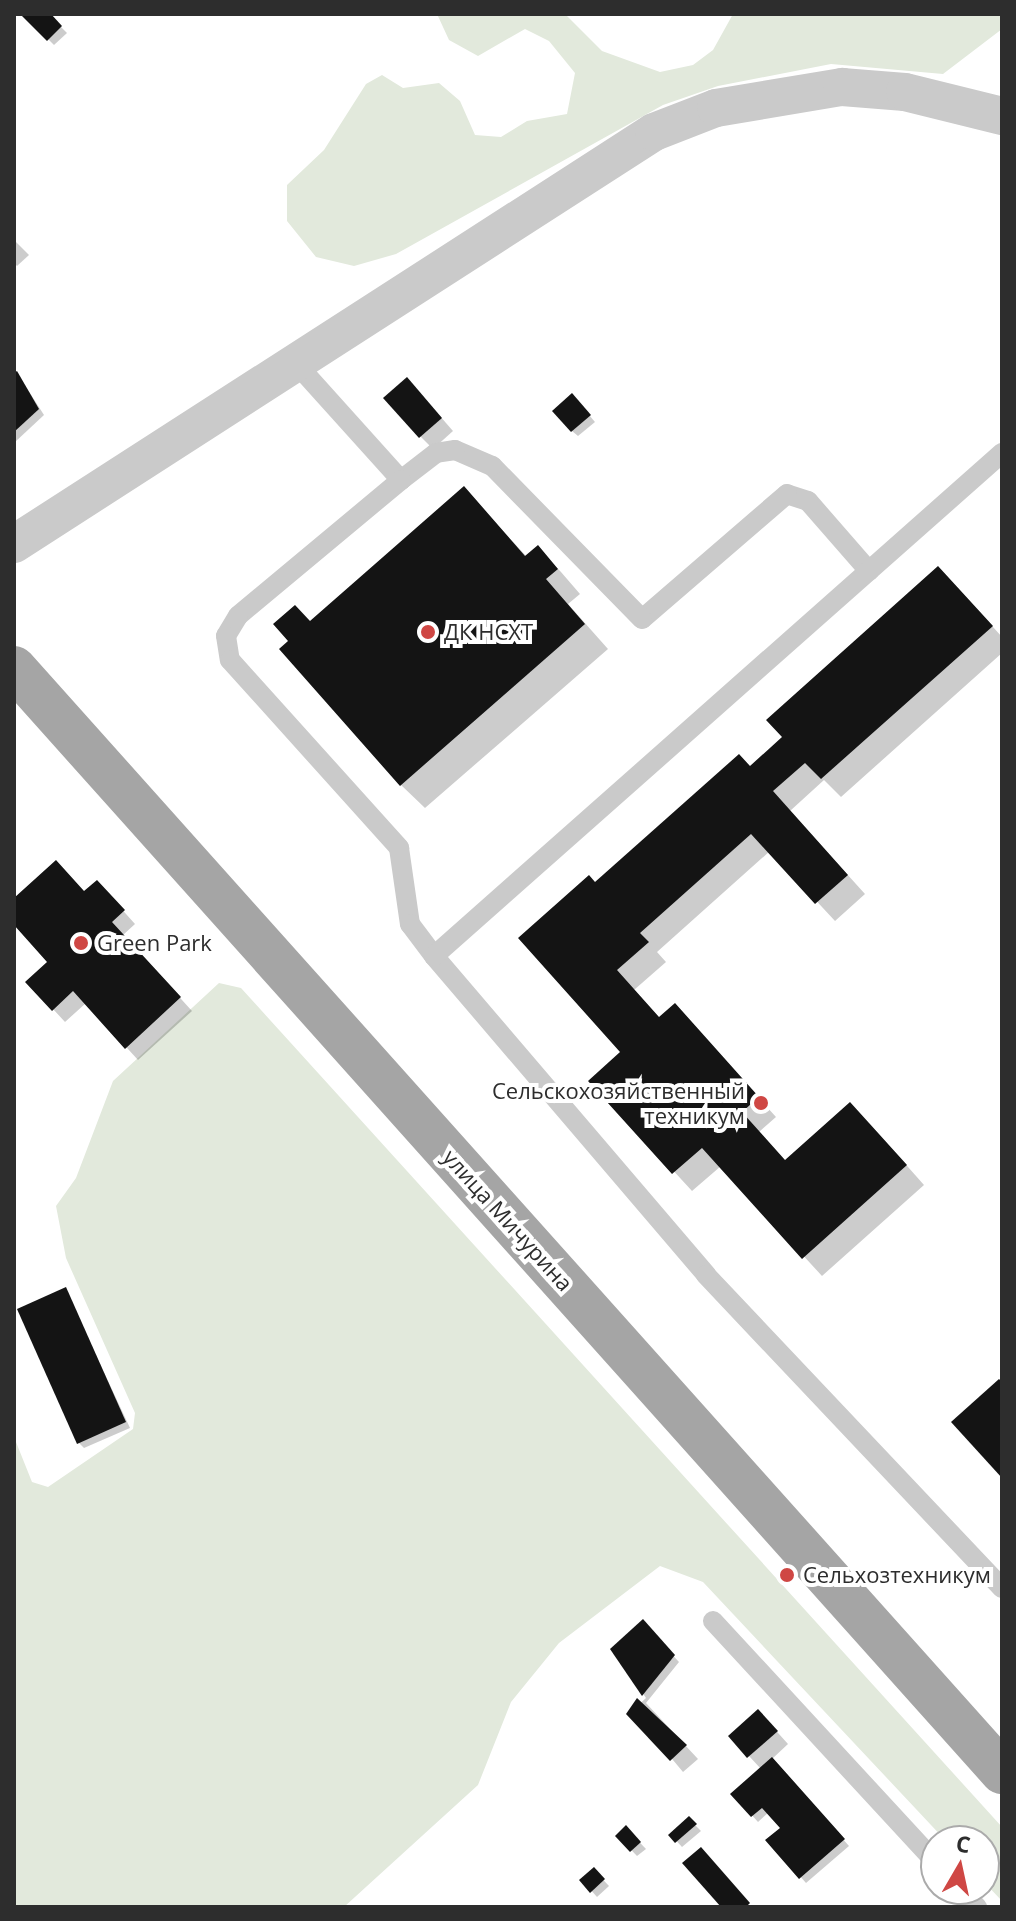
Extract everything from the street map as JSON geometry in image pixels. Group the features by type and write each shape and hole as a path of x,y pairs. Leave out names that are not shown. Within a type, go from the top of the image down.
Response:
{"main road":[{"name":"улица Мичурина","path":"14,668 1002,1772"}],"street":[{"path":"14,544 292,359 593,166 716,108 842,87 905,92 1002,116"}],"lane":[{"path":"292,359 401,480"},
{"path":"869,571 808,501 787,494 642,619 472,455 436,453 238,616 226,636 230,660 399,848 410,924 434,956 706,1275 1002,1588"},
{"path":"434,956 1002,453"},
{"path":"713,1621 920,1846"}],"shaded area":[{"path":"437,14 565,14 602,51 660,72 693,65 713,50 733,14 1002,14 1002,29 943,74 831,64 718,86 663,105 396,254 354,266 316,257 287,221 287,185 324,150 366,84 382,75 403,88 439,83 460,101 475,135 501,137 527,121 567,114 575,73 549,41 525,29 478,56 449,40"},
{"path":"219,983 241,988 1002,1827 1002,1901 1000,1825 931,1825 703,1582 660,1566 559,1643 511,1702 478,1785 344,1907 14,1907 14,1437 32,1482 48,1487 133,1429 135,1413 66,1258 56,1206 76,1178 113,1081"}],"building":[{"path":"20,14 51,14 62,26 47,41"},
{"path":"17,371 39,409 14,432 14,373"},
{"path":"407,377 442,418 419,438 383,398"},
{"path":"572,393 591,415 571,432 552,411"},
{"name":"ДК НСХТ","path":"464,486 525,556 538,545 558,569 546,579 585,624 400,786 279,649 288,641 273,624 295,605 310,621"},
{"path":"938,566 993,626 821,779 805,763 773,791 848,875 815,904 751,834 640,933 649,942 617,970 659,1017 675,1003 759,1097 742,1112 785,1160 850,1102 907,1165 802,1259 702,1148 672,1174 588,1081 620,1052 518,938 589,875 595,882 739,754 750,766 782,737 766,720"},
{"name":"Green Park","path":"56,860 84,891 97,880 125,910 112,922 181,997 125,1049 73,991 52,1011 25,982 47,962 14,925 14,898"},
{"path":"66,1287 126,1422 77,1444 17,1309"},
{"path":"999,1379 1002,1382 1002,1478 951,1422"},
{"path":"643,1619 675,1655 642,1696 610,1649"},
{"path":"637,1698 687,1745 670,1761 626,1714"},
{"path":"758,1709 778,1731 747,1758 728,1736"},
{"path":"772,1757 845,1839 799,1879 765,1840 780,1828 762,1808 751,1817 730,1794"},
{"path":"689,1816 697,1824 675,1843 668,1835"},
{"path":"626,1825 641,1842 630,1852 615,1836"},
{"path":"701,1847 750,1903 746,1907 721,1907 682,1863"},
{"path":"594,1867 605,1879 590,1893 579,1880"}],"place":[{"name":"ДК НСХТ","path":"428,632"},
{"name":"Green Park","path":"81,943"},
{"name":"Сельскохозяйственный техникум","path":"761,1103"},
{"name":"Сельхозтехникум","path":"787,1575"}]}
